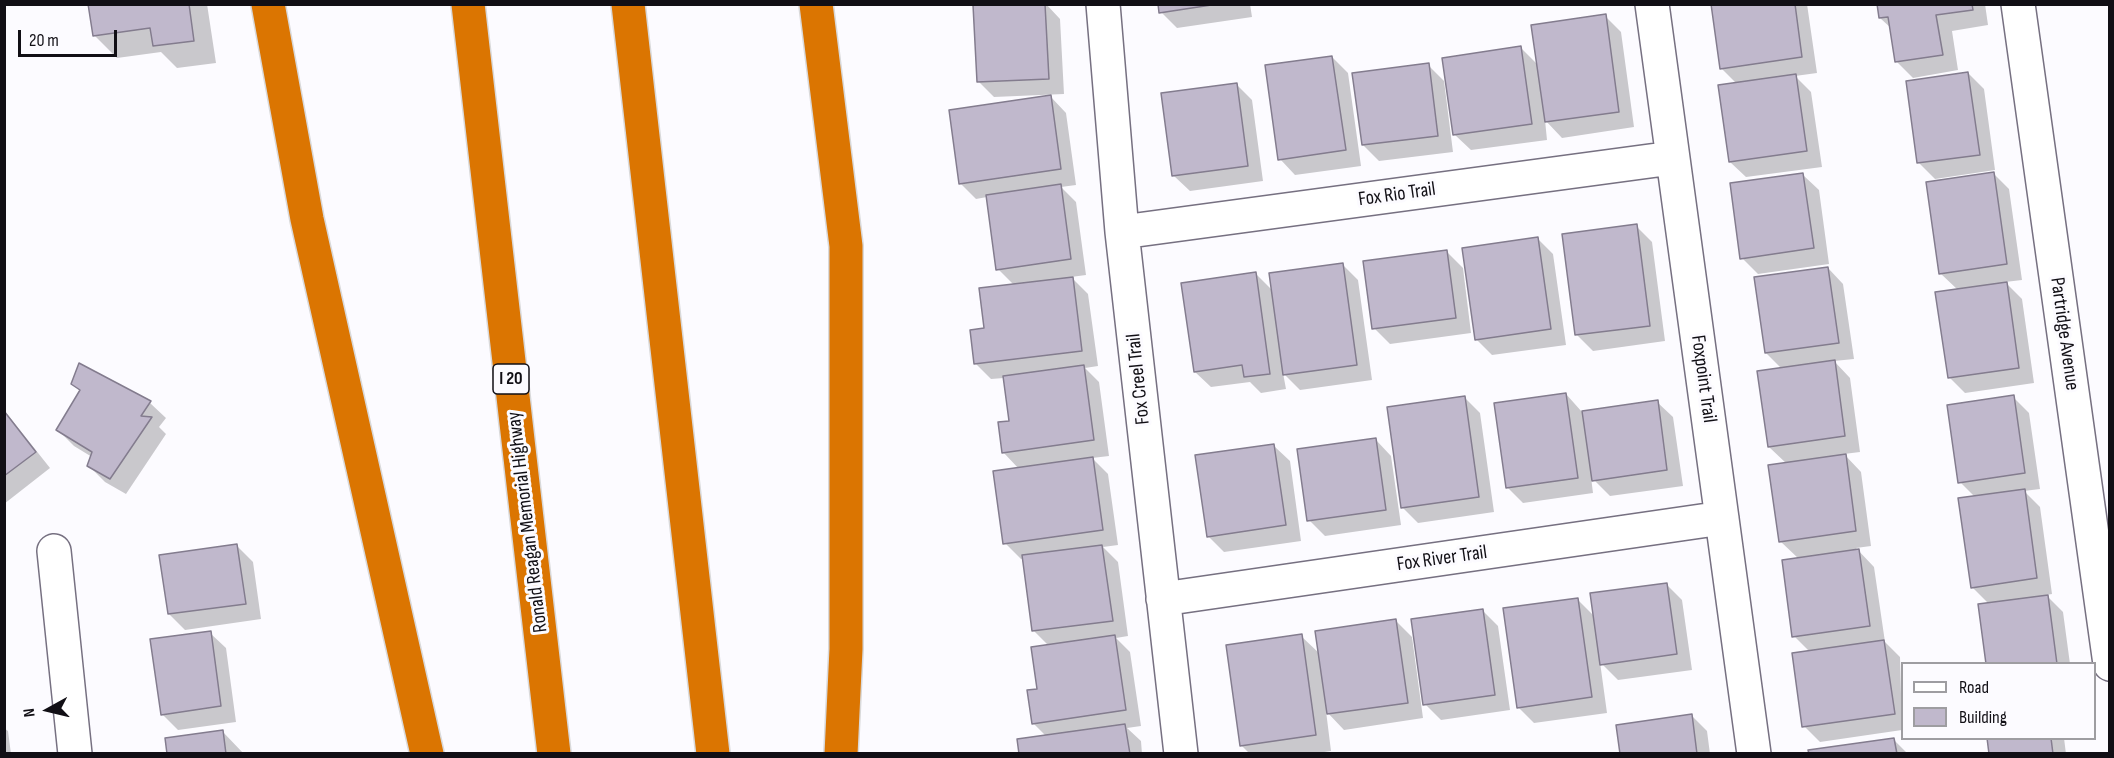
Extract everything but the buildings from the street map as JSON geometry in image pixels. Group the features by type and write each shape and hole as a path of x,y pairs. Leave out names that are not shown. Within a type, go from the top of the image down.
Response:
{"highway":[{"path":"268,4 307,219 427,753"},
{"name":"Ronald Reagan Memorial Highway","path":"468,4 554,753"},
{"path":"628,4 713,753"},
{"path":"816,4 846,246 846,649 842,753"}],"street":[{"name":"Fox Creel Trail","path":"1103,4 1122,232 1180,753"},
{"name":"Foxpoint Trail","path":"1652,4 1754,753"},
{"name":"Partridge Avenue","path":"2018,4 2109,664"},
{"name":"Fox Rio Trail","path":"1122,232 1672,159"},
{"name":"Fox River Trail","path":"1163,599 1722,518"},
{"path":"54,551 75,753"}]}
